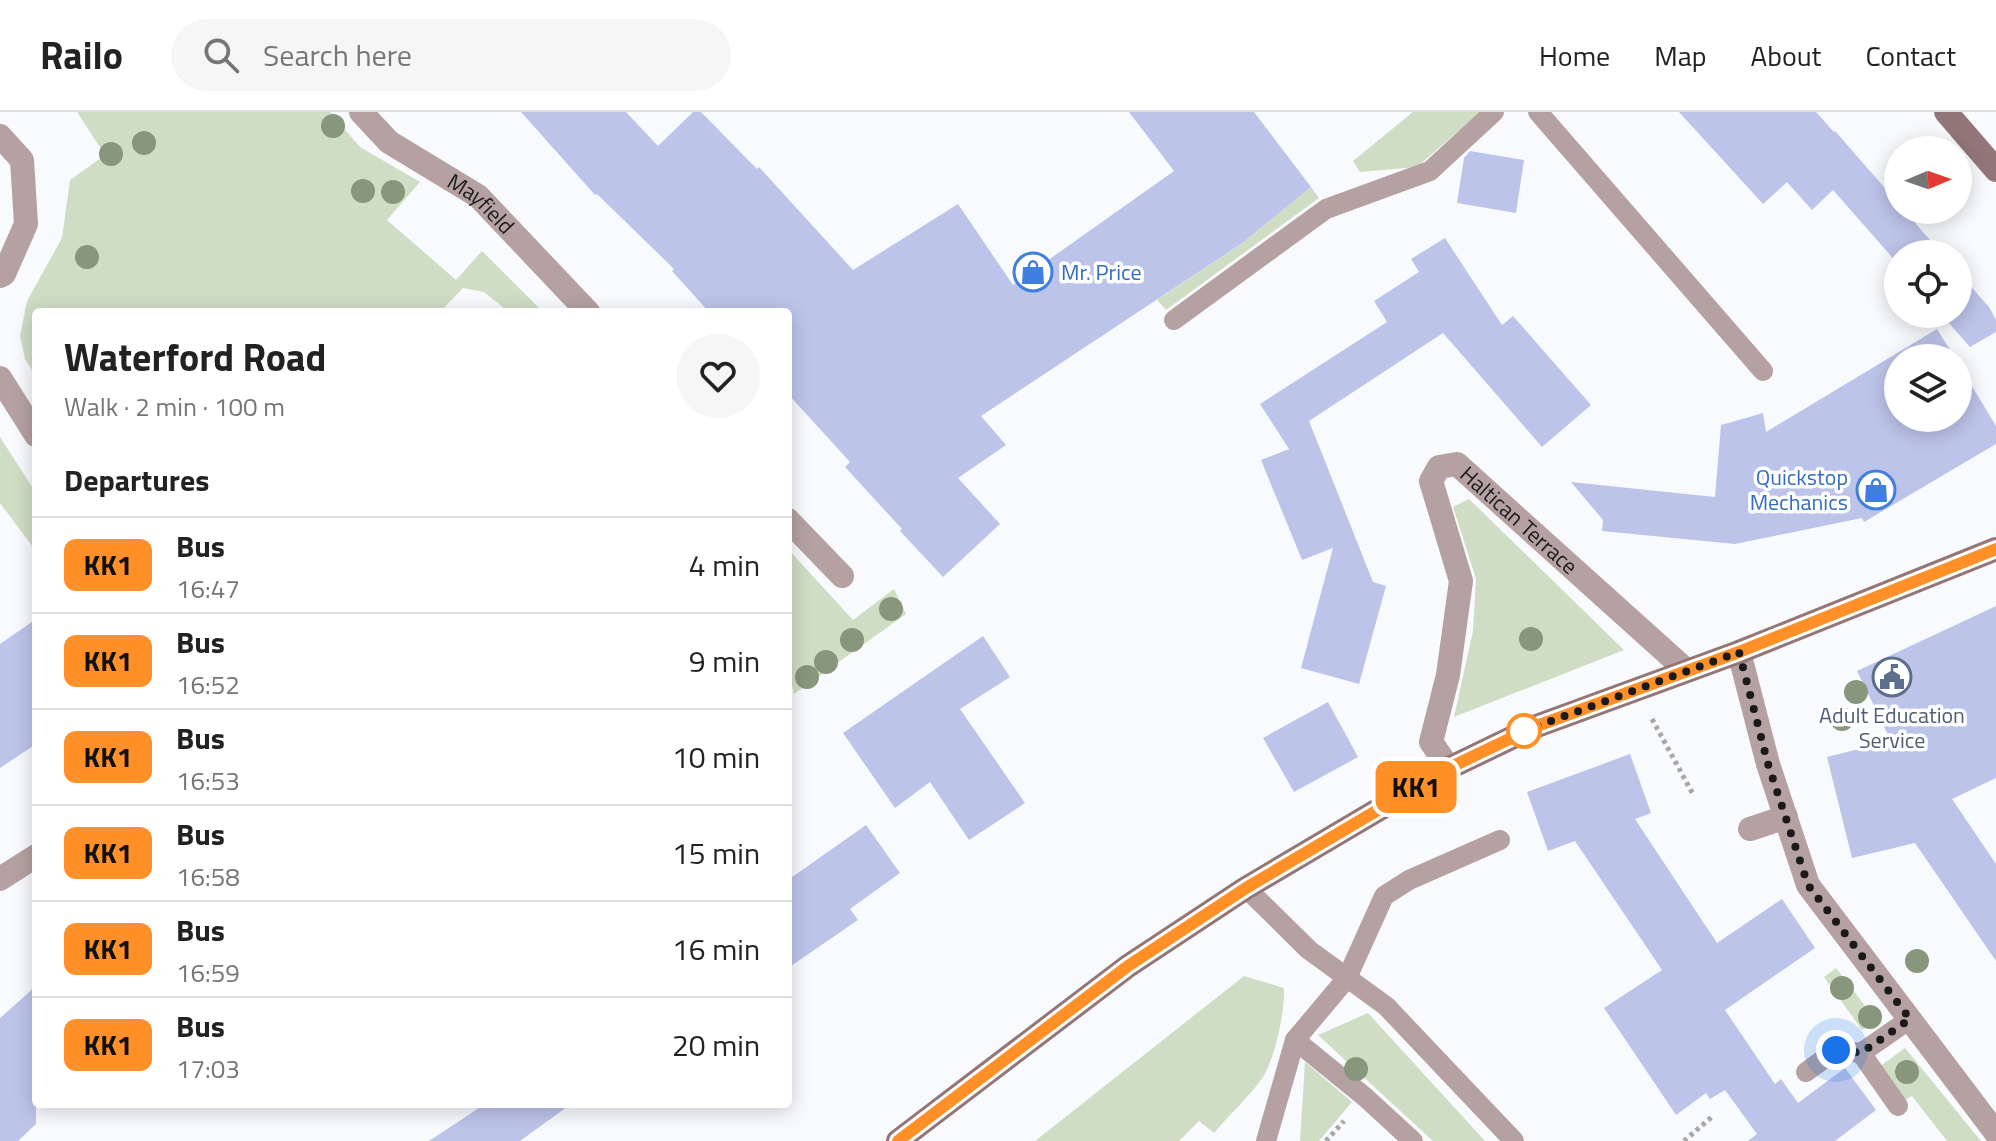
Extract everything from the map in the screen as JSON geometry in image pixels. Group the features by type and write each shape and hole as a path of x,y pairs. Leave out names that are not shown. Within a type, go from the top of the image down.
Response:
{"main road":[{"path":"1946,112 1996,170"},
{"path":"898,1141 1128,966 1246,888 1449,768 1534,727 1739,652 1996,549"}],"street":[{"name":"Mayfield","path":"361,112 389,142 478,196 584,308"},
{"path":"0,136 22,160 26,224 4,274 0,276"},
{"path":"0,378 32,429"},
{"name":"Haltican Terrace","path":"1449,768 1431,742 1448,675 1461,581 1431,481 1439,467 1457,464 1687,671"},
{"path":"792,524 842,576"},
{"path":"1739,652 1768,764 1808,885 1996,1133"},
{"path":"1750,829 1786,817"},
{"path":"0,879 32,859"}],"lane":[{"path":"1174,320 1326,209 1430,171 1494,112"},
{"path":"1538,112 1763,371"},
{"path":"1266,1141 1295,1040 1347,978 1384,896 1409,880 1500,840"},
{"path":"1246,888 1309,950 1386,1006 1514,1141"},
{"path":"1806,1072 1836,1050 1861,1053 1910,1019"},
{"path":"1295,1040 1413,1141"},
{"path":"1861,1053 1890,1107"}],"path":[{"path":"1639,688 1657,730 1694,796"},
{"path":"1684,1141 1714,1115"}],"green space":[{"path":"77,112 330,112 360,147 420,182 387,220 456,280 482,251 539,308 504,308 484,292 463,288 444,308 32,308 32,370 25,359 20,336 27,301 62,238 70,180 105,155"},
{"path":"1413,112 1480,112 1417,167 1360,172 1353,161"},
{"path":"1311,187 1319,198 1166,310 1157,300 1241,244"},
{"path":"0,437 32,487 32,546 0,503"},
{"path":"1469,499 1624,650 1454,717 1473,631 1476,579 1453,507"},
{"path":"792,553 853,620 894,589 906,614 794,694"},
{"path":"1836,968 1876,1020 1862,1030 1824,977"},
{"path":"1244,976 1284,988 1281,1022 1271,1061 1261,1080 1214,1133 1199,1121 1179,1141 1035,1141"},
{"path":"1368,1013 1485,1141 1433,1141 1318,1035"},
{"path":"1905,1048 1981,1141 1947,1141 1912,1096 1905,1100 1879,1067"},
{"path":"1305,1062 1352,1102 1319,1141 1300,1141"}],"building":[{"path":"521,112 626,112 658,146 693,112 701,112 757,169 759,167 853,270 958,204 1013,285 1174,171 1129,112 1254,112 1311,187 1241,244 981,416 1006,445 958,478 1000,524 943,577 845,467 850,462 792,398 792,308 705,308 672,271 674,269 595,195"},
{"path":"1679,112 1816,112 1884,187 1884,224 1916,224 1930,240 1884,240 1884,248 1833,190 1812,210 1787,182 1763,204"},
{"path":"1470,151 1524,160 1516,213 1457,203 1464,158"},
{"path":"1445,238 1502,325 1513,316 1591,405 1542,447 1443,333 1309,421 1373,582 1386,586 1359,684 1301,668 1333,548 1302,560 1261,460 1289,449 1260,404 1387,322 1374,301 1419,272 1411,259"},
{"path":"1972,288 1989,307 1996,320 1996,332 1972,346 1953,328 1972,328"},
{"path":"1937,329 1946,344 1912,344"},
{"path":"1884,361 1884,432 1972,432 1972,386 1996,426 1996,444 1864,522 1862,518 1735,544 1602,531 1603,520 1571,482 1715,497 1721,425 1763,413 1766,432"},
{"path":"1996,606 1996,778 1952,799 1996,864 1996,961 1915,843 1852,858 1827,757 1891,741 1857,671"},
{"path":"32,622 32,747 0,768 0,644"},
{"path":"983,636 1010,677 960,709 1025,803 969,840 930,782 895,808 843,733"},
{"path":"1328,702 1358,757 1294,792 1263,738"},
{"path":"1630,754 1651,813 1635,819 1717,943 1782,899 1815,948 1725,1010 1775,1084 1781,1079 1798,1103 1845,1068 1876,1110 1835,1141 1748,1141 1757,1134 1725,1090 1710,1099 1706,1093 1676,1115 1604,1008 1662,970 1575,841 1548,851 1527,792"},
{"path":"866,825 900,873 850,909 858,920 792,965 792,877"},
{"path":"32,990 32,1108 36,1108 36,1124 18,1141 0,1141 0,1018"},
{"path":"479,1108 565,1108 520,1141 429,1141"}],"bus line":[{"name":"KK1","path":"898,1141 1128,966 1246,888 1449,768 1534,727 1739,652 1996,549"}],"place":[{"name":"Mr. Price","path":"1033,272"},
{"name":"Quickstop Mechanics","path":"1876,490"},
{"name":"Adult Education Service","path":"1892,677"}],"route":[{"path":"1524,731 1739,652 1768,764 1808,885 1910,1019 1861,1053 1836,1050"}]}
